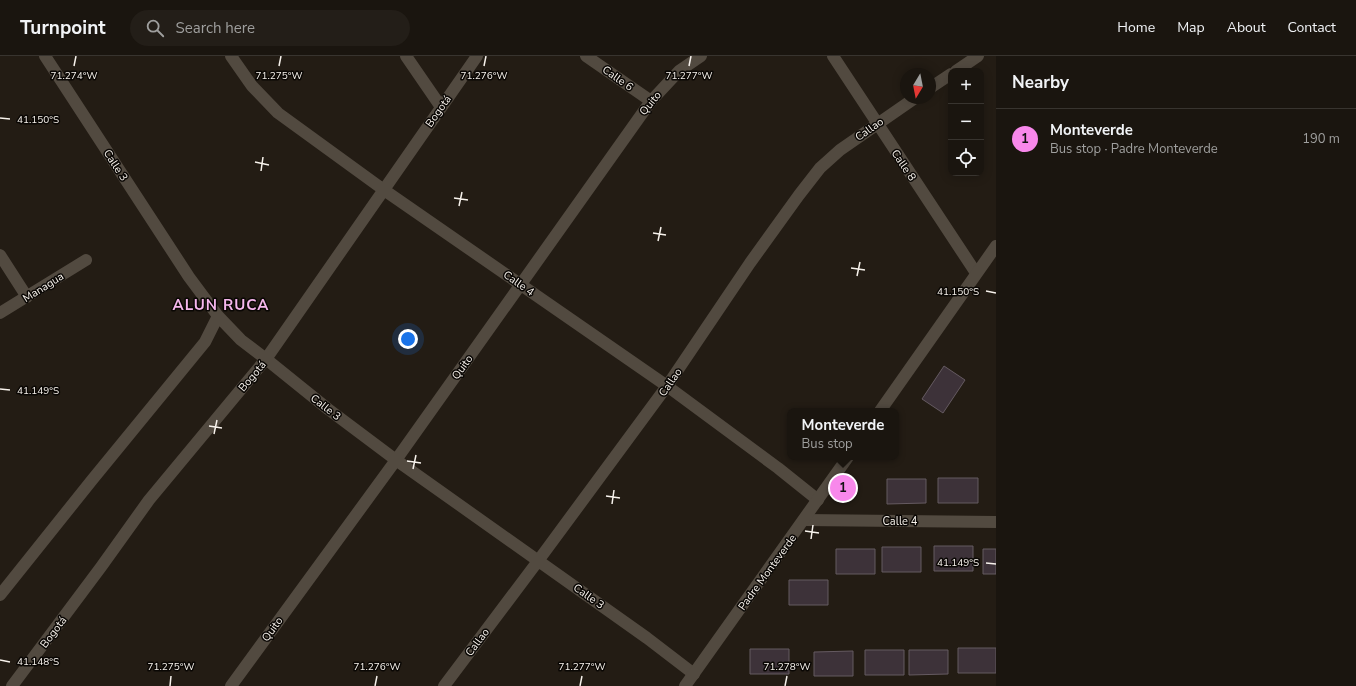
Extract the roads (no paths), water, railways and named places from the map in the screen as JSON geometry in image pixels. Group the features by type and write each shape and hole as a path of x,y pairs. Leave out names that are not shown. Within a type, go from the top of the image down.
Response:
{"street":[{"name":"Calle 3","path":"45,56 188,277 218,316 241,340 328,409 396,460 647,638 694,674"},
{"name":"Calle 4","path":"230,56 252,86 278,113 384,190 667,386 778,468 818,500"},
{"path":"406,56 442,107"},
{"name":"Bogotá","path":"12,686 149,500 266,359 477,56"},
{"name":"Calle 6","path":"586,56 651,101"},
{"name":"Quito","path":"230,686 396,460 651,101 679,71 701,56"},
{"name":"Calle 8","path":"833,56 976,273"},
{"path":"960,68 978,56"},
{"path":"936,84 948,76"},
{"name":"Callao","path":"444,686 667,386 750,263 803,189 820,168 840,150 906,104"},
{"path":"882,408 996,246"},
{"path":"0,256 27,297"},
{"name":"Managua","path":"0,313 86,260"},
{"path":"0,595 205,342 218,316"},
{"name":"Padre Monteverde","path":"685,686 846,460"},
{"name":"Calle 4","path":"804,520 996,522"}],"place":[{"name":"Monteverde","path":"843,488"}],"district":[{"name":"ALUN RUCA","path":"221,305"}]}
